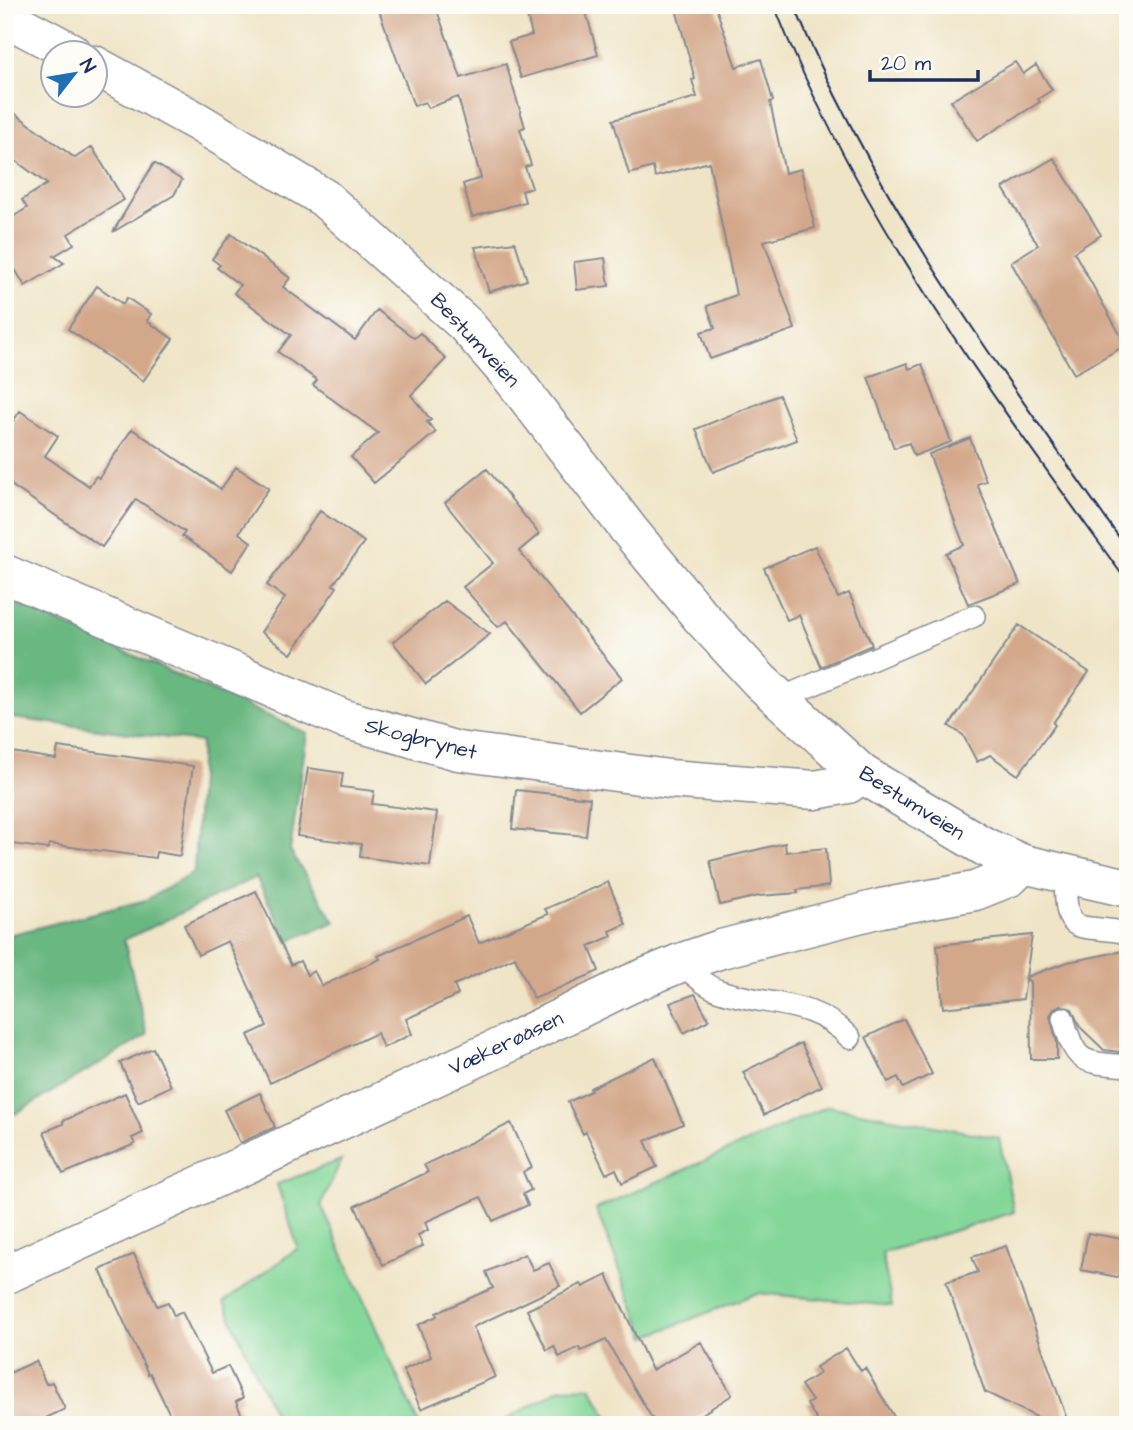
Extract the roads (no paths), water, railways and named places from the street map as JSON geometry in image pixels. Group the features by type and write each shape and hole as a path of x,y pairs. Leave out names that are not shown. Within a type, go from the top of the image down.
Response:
{"street":[{"path":"5,17 45,38"},
{"name":"Bestumveien","path":"108,73 198,122 324,198 465,324 513,379 629,530 700,615 779,699 862,774 985,847 1023,864 1128,888"},
{"name":"Skogbrynet","path":"5,574 344,719 458,751 669,779 815,790 848,784 862,774"},
{"name":"Vækerøåsen","path":"5,1275 680,963 721,949 881,908 975,891 1010,877 1023,864"}],"lane":[{"path":"779,699 974,616"},
{"path":"1065,873 1066,911 1072,922 1082,928 1128,933"},
{"path":"680,963 700,980 718,990 819,1013 838,1025 850,1038"},
{"path":"1063,1018 1070,1044 1077,1055 1087,1061 1128,1066"}],"tram line":[{"path":"774,5 808,83 846,159 888,233 980,376 1128,583"},
{"path":"794,5 863,150 903,219 990,354 1128,550"}]}
